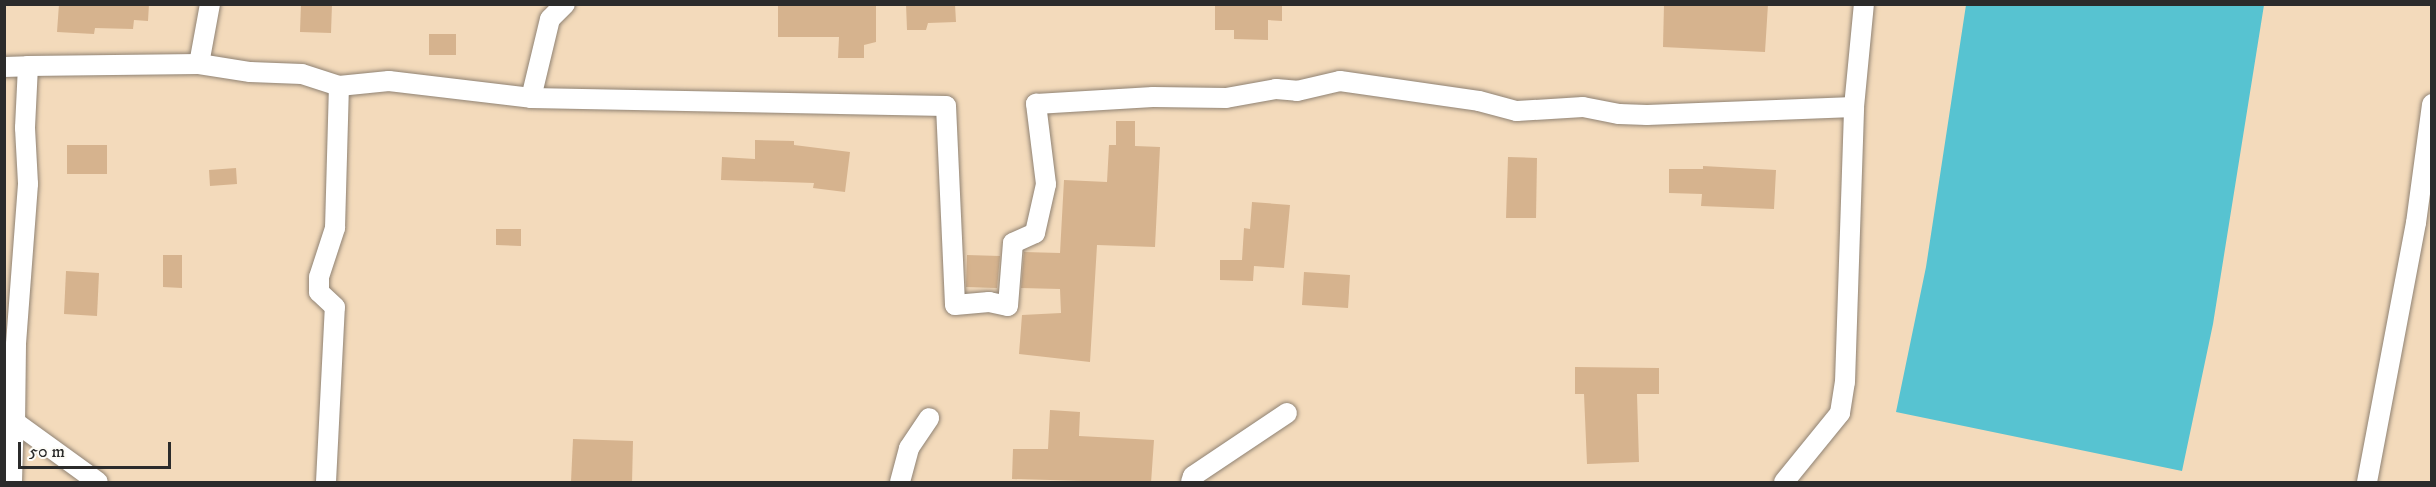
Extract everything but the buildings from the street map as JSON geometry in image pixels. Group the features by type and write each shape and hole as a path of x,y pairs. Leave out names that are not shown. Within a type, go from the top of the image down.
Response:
{"street":[{"path":"199,64 210,4"},
{"path":"531,99 550,19 565,4"},
{"path":"1784,483 1840,413 1845,382 1854,107 1864,4"},
{"path":"4,67 199,64 250,72 302,74 339,86 389,81 531,99 946,106 955,305 989,302 1008,306 1013,243 1035,233 1046,184 1036,104 1153,97 1226,98 1276,89 1297,91 1340,81 1479,100 1518,111 1583,107 1619,114 1647,115 1854,107"},
{"path":"12,483 19,298 25,258 28,66"},
{"path":"326,483 335,307 319,292 319,278 335,228 339,86"},
{"path":"2367,483 2416,223 2432,104"},
{"path":"14,408 15,422 98,483"},
{"path":"1191,483 1193,476 1287,413"},
{"path":"900,483 909,448 929,418"}],"water":[{"path":"1966,5 2264,5 2213,324 2182,471 1896,412 1926,267"}]}
